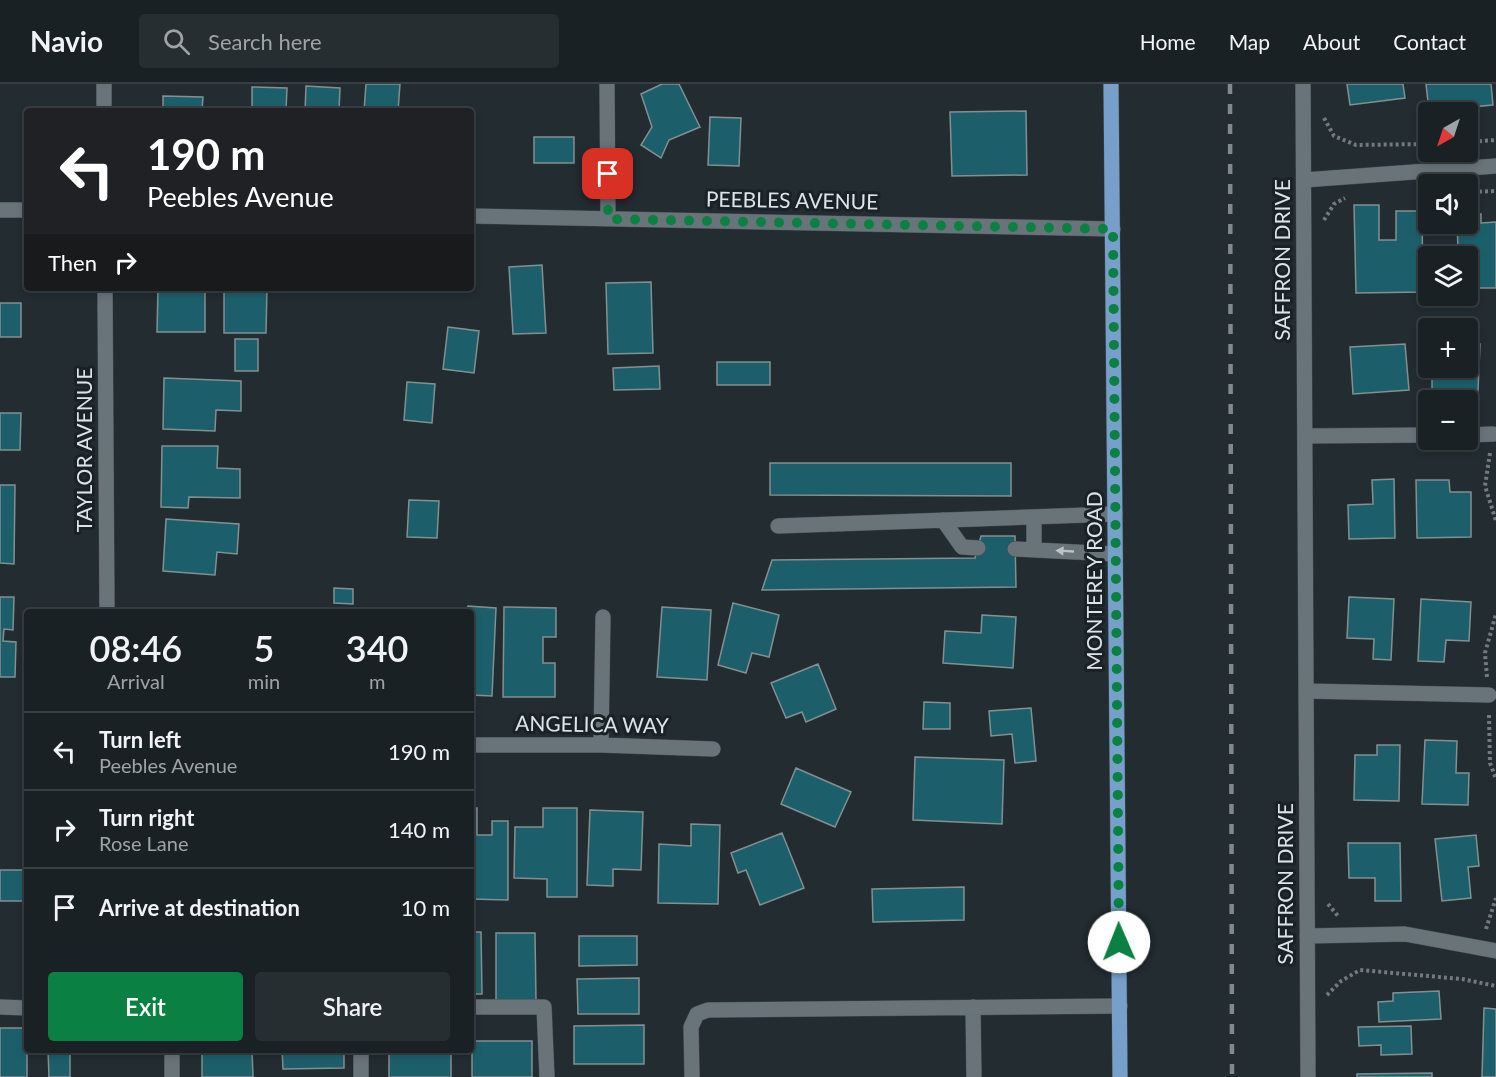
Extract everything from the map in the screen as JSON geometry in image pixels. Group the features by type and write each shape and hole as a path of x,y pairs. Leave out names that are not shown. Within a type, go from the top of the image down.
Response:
{"main road":[{"name":"MONTEREY ROAD","path":"1111,84 1120,1077"}],"street":[{"path":"104,84 104,108"},
{"path":"607,84 608,219"},
{"name":"SAFFRON DRIVE","path":"1303,84 1308,1077"},
{"path":"1304,180 1496,166"},
{"path":"0,210 24,210"},
{"name":"PEEBLES AVENUE","path":"474,216 1113,229"},
{"name":"TAYLOR AVENUE","path":"105,291 106,609"},
{"path":"1478,435 1493,434"},
{"path":"1305,436 1418,435"},
{"path":"778,526 1115,514"},
{"path":"1034,517 1034,550"},
{"path":"943,520 962,547 978,548"},
{"path":"1016,549 1115,554"},
{"path":"601,745 603,617"},
{"path":"1306,691 1489,695"},
{"name":"ANGELICA WAY","path":"474,745 601,745 713,749"},
{"path":"1307,936 1406,934 1496,951"},
{"path":"692,1077 691,1027 697,1014 708,1010 1120,1006"},
{"path":"0,1007 24,1008"},
{"path":"474,1007 544,1007 546,1077"},
{"path":"973,1007 974,1077"},
{"path":"172,1053 172,1077"},
{"path":"361,1077 362,1053"}],"path":[{"path":"1324,109 1324,119 1334,136 1356,145 1418,144"},
{"path":"1478,141 1496,140"},
{"path":"1478,192 1496,191"},
{"path":"1322,224 1334,204 1354,192"},
{"path":"1493,434 1485,486 1496,521"},
{"path":"1324,896 1331,910 1344,921"},
{"path":"1480,948 1496,898"},
{"path":"1327,1003 1327,994 1341,981 1360,970 1462,979 1496,986"}],"building":[{"path":"366,84 400,84 398,108 364,108"},
{"path":"662,84 679,84 700,127 669,140 661,158 641,145 652,127 641,94"},
{"path":"1347,84 1403,84 1405,98 1350,105"},
{"path":"1426,84 1491,84 1493,105 1478,106 1478,102 1428,102"},
{"path":"306,86 340,88 339,108 305,108"},
{"path":"252,87 287,88 286,108 252,108"},
{"path":"163,96 203,97 202,108 163,108"},
{"path":"1026,111 1027,175 952,176 950,112"},
{"path":"710,117 741,118 739,166 708,165"},
{"path":"534,137 574,137 574,163 534,163"},
{"path":"1354,205 1379,205 1379,240 1396,240 1396,211 1418,211 1418,234 1422,234 1422,246 1418,246 1418,292 1356,293"},
{"path":"1478,214 1481,214 1481,223 1496,222 1496,288 1478,288 1478,246 1458,246 1457,234 1478,234"},
{"path":"542,265 546,333 513,334 509,267"},
{"path":"651,282 653,353 608,354 606,283"},
{"path":"158,291 205,291 205,332 157,332"},
{"path":"224,291 267,291 266,333 224,333"},
{"path":"0,303 21,303 21,337 0,337"},
{"path":"448,327 479,331 474,373 443,369"},
{"path":"235,339 258,339 258,371 235,371"},
{"path":"1405,344 1409,390 1353,394 1350,347"},
{"path":"1478,344 1480,344 1478,391 1432,389 1432,378 1478,378"},
{"path":"717,362 770,362 770,385 717,385"},
{"path":"659,366 660,389 614,390 613,368"},
{"path":"164,378 241,381 241,411 216,410 215,431 163,429"},
{"path":"407,382 435,384 432,423 404,420"},
{"path":"0,413 21,413 20,450 0,450"},
{"path":"162,446 218,446 217,468 240,469 240,498 189,497 188,508 161,507"},
{"path":"770,463 1011,463 1011,496 770,495"},
{"path":"1394,479 1395,538 1349,539 1348,505 1373,504 1372,480"},
{"path":"1416,480 1449,480 1450,492 1471,492 1471,537 1417,538"},
{"path":"0,485 15,485 14,564 0,563"},
{"path":"409,500 439,501 437,538 407,537"},
{"path":"166,519 239,524 237,554 217,552 215,575 163,571"},
{"path":"981,536 1015,536 1016,587 762,590 772,560 975,558"},
{"path":"334,588 353,589 353,604 334,603"},
{"path":"0,597 14,597 13,630 4,629 3,641 16,642 15,677 0,677"},
{"path":"1349,597 1394,599 1391,660 1373,659 1374,639 1347,638"},
{"path":"1421,599 1471,602 1469,641 1446,640 1444,662 1418,661"},
{"path":"733,603 779,615 769,657 752,653 746,673 718,665"},
{"path":"468,606 496,608 492,696 474,695 474,609 468,609"},
{"path":"504,607 556,608 556,637 543,637 543,663 555,663 555,697 503,697"},
{"path":"662,607 711,610 707,680 657,677"},
{"path":"982,615 1016,617 1013,668 943,663 945,631 981,633"},
{"path":"818,664 836,709 806,722 802,712 786,718 771,683"},
{"path":"924,702 950,703 950,729 923,729"},
{"path":"1031,708 1036,761 1015,763 1012,734 991,736 989,711"},
{"path":"1425,740 1457,741 1456,773 1469,773 1468,805 1422,804"},
{"path":"1377,745 1400,745 1399,801 1354,800 1355,755 1377,755"},
{"path":"915,757 1004,760 1002,824 913,820"},
{"path":"796,768 851,792 835,827 781,804"},
{"path":"474,808 477,808 477,835 492,835 492,821 508,821 508,900 474,899"},
{"path":"543,808 577,808 577,897 547,897 547,879 514,878 515,827 543,827"},
{"path":"590,810 643,812 641,870 613,869 613,886 587,885"},
{"path":"691,824 720,825 718,904 658,903 659,844 691,846"},
{"path":"782,833 804,888 760,905 746,870 738,873 731,853"},
{"path":"1476,835 1479,866 1468,867 1471,898 1442,901 1435,839"},
{"path":"1348,843 1400,843 1401,901 1375,901 1375,878 1349,878"},
{"path":"0,870 24,870 24,901 0,901"},
{"path":"964,887 964,920 873,922 872,889"},
{"path":"474,932 481,932 482,994 474,994"},
{"path":"496,933 535,933 536,1000 496,1000"},
{"path":"579,936 637,936 637,965 579,966"},
{"path":"639,978 639,1014 578,1014 577,979"},
{"path":"1439,991 1441,1019 1379,1022 1378,1002 1393,1001 1393,993"},
{"path":"1484,1008 1496,1009 1496,1077 1482,1077"},
{"path":"644,1025 644,1064 574,1064 574,1026"},
{"path":"1411,1026 1412,1054 1381,1055 1381,1045 1359,1046 1358,1027"},
{"path":"0,1028 24,1028 27,1077 0,1077"},
{"path":"474,1041 532,1041 532,1077 472,1077"},
{"path":"48,1053 70,1053 70,1077 49,1077"},
{"path":"202,1053 252,1053 253,1077 202,1077"},
{"path":"282,1053 344,1053 344,1068 283,1069"},
{"path":"389,1053 451,1053 451,1077 389,1077"},
{"path":"1432,1073 1432,1077 1357,1077 1357,1074"}],"railway":[{"path":"1230,84 1232,1077"}],"route":[{"path":"608,174 608,219 1113,229 1119,942"}]}
